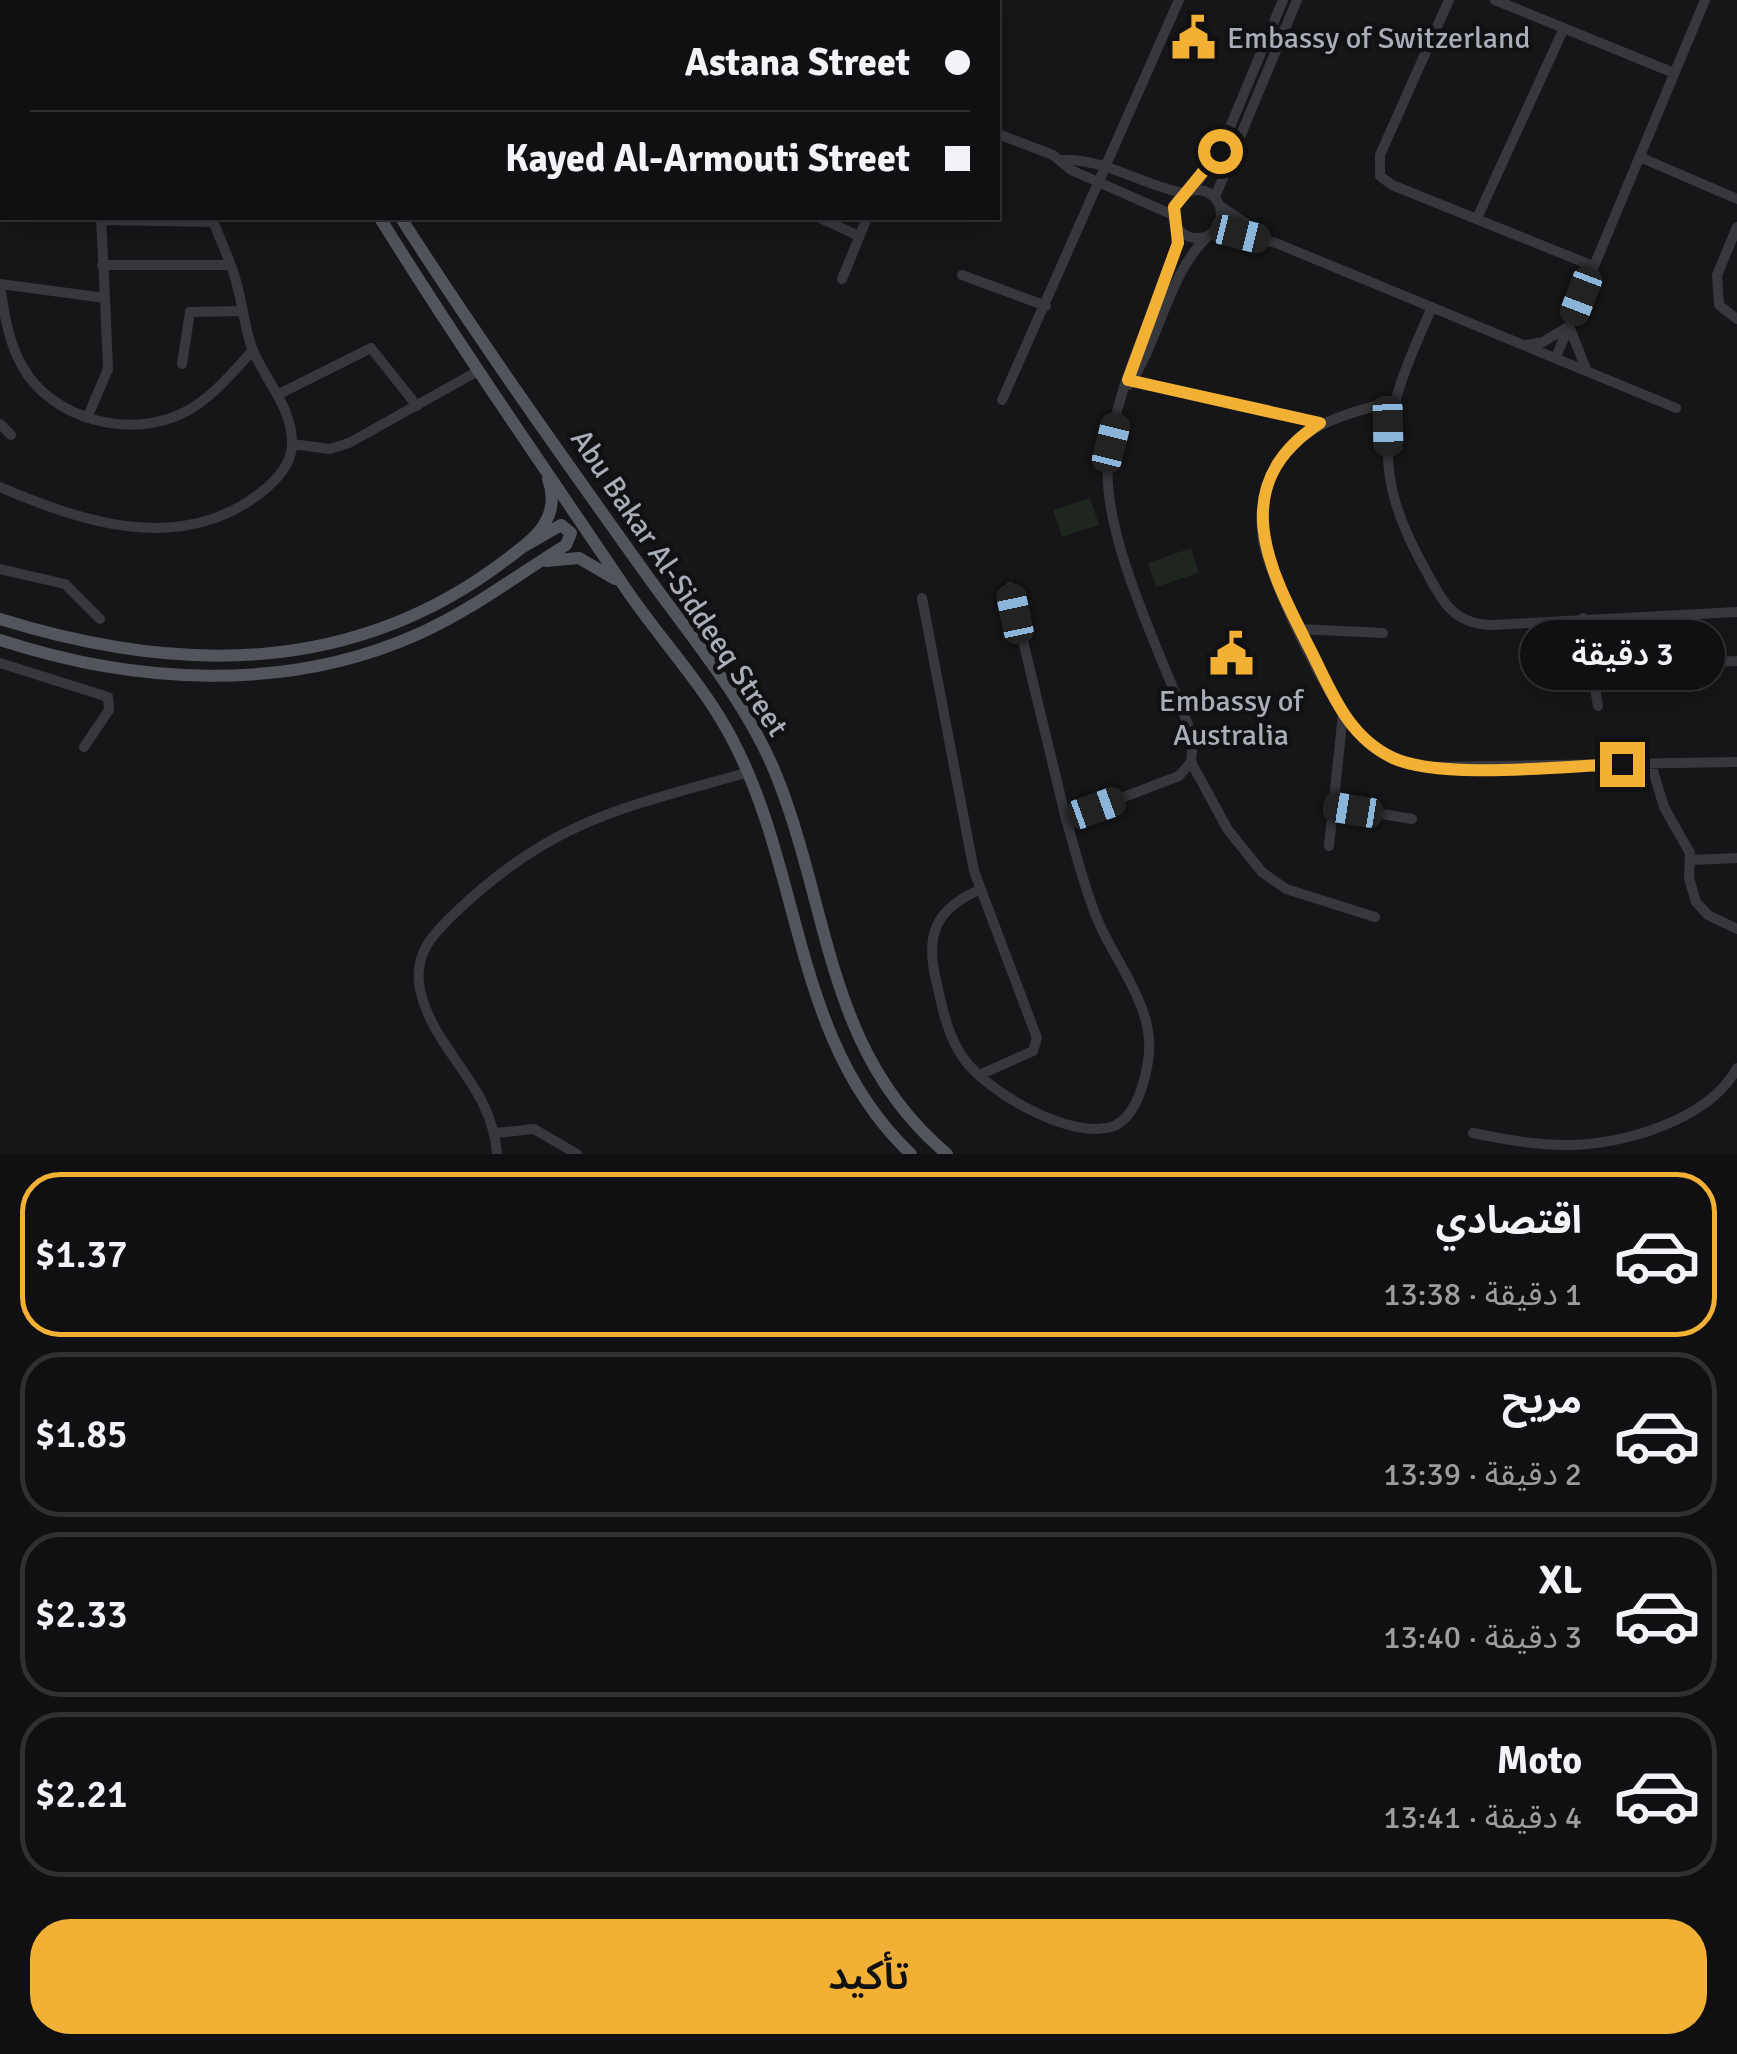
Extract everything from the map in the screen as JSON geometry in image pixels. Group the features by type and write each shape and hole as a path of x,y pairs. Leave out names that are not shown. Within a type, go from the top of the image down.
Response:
{"main road":[{"name":"Abu Bakar Al-Siddeeq Street","path":"381,220 478,371 720,718 749,772 771,827 815,1001 834,1050 869,1108 911,1154"},
{"name":"Abu Bakar Al-Siddeeq Street","path":"403,220 494,360 742,710 786,801 835,982 860,1045 887,1090 947,1154"},
{"path":"521,548 541,532 551,510 551,488 542,463"},
{"path":"0,620 71,641 163,656 228,657 306,649 407,618 450,597 556,526 569,528 570,542 419,634 316,667 246,675 167,674 69,661 0,640"},
{"path":"534,564 579,558 626,588"}],"street":[{"path":"1002,400 1179,0"},
{"path":"1283,0 1226,139 1188,192 1174,220 1178,243 1128,384 1108,458 1108,500 1193,738 1192,762 1228,830 1262,872 1286,889 1375,917"},
{"path":"1128,384 1186,262 1212,232 1218,202 1297,0"},
{"path":"1449,0 1380,156 1379,169 1384,181 1593,266"},
{"path":"1495,0 1674,73"},
{"path":"1556,358 1705,0"},
{"path":"1478,216 1564,28"},
{"path":"1000,135 1063,160 1106,168 1153,188 1188,192 1218,202 1276,243"},
{"path":"1642,158 1737,199"},
{"path":"1063,160 1071,170 1174,220 1190,236 1212,232 1276,243 1676,408"},
{"path":"87,418 108,369 100,220"},
{"path":"0,486 54,511 144,528 189,525 224,516 264,490 285,468 292,444 279,394 253,350 230,264 212,220"},
{"path":"824,220 859,236"},
{"path":"842,279 866,220"},
{"path":"1737,228 1715,286 1719,305 1737,318"},
{"path":"102,265 230,264"},
{"path":"962,275 1046,306"},
{"path":"104,298 0,284 10,336 25,372 48,396 87,418 140,424 184,412 208,396 253,350"},
{"path":"1432,307 1392,401 1388,473 1404,531 1446,608 1477,625 1737,612"},
{"path":"182,364 190,312 243,311"},
{"path":"1526,346 1542,342 1569,326"},
{"path":"1569,326 1588,370"},
{"path":"279,394 371,348 416,406"},
{"path":"292,444 336,448 478,371"},
{"path":"1128,384 1320,423"},
{"path":"1392,401 1320,423 1301,437 1275,469 1262,506 1266,552 1343,714 1363,739 1414,765 1737,762"},
{"path":"0,424 11,435"},
{"path":"0,569 65,584 100,620"},
{"path":"980,890 941,914 930,950 949,1030 978,1075 1018,1104 1102,1127 1118,1123 1130,1112 1146,1070 1146,1024 1096,916 1066,819 1010,587"},
{"path":"922,598 980,890 1038,1043 1030,1053 978,1075"},
{"path":"1583,618 1598,706"},
{"path":"1300,629 1383,633"},
{"path":"1709,662 1737,661"},
{"path":"0,663 108,697 109,710 84,747"},
{"path":"1329,846 1343,714"},
{"path":"1066,819 1179,776 1192,762"},
{"path":"1651,764 1664,807 1692,860 1689,878 1696,902 1708,915 1737,929"},
{"path":"498,1154 496,1132 484,1100 423,1000 418,966 427,942 495,878 566,829 634,803 749,772"},
{"path":"1333,806 1412,820"},
{"path":"1692,860 1737,858"},
{"path":"1473,1132 1568,1146 1629,1134 1704,1103 1737,1068"},
{"path":"496,1132 521,1127 542,1131 578,1154"}],"shaded area":[{"path":"1090,498 1099,525 1062,537 1053,510"},
{"path":"1191,548 1199,573 1156,587 1148,563"}],"place":[{"name":"Embassy of Switzerland","path":"1194,38"},
{"name":"Embassy of Australia","path":"1231,654"}],"route":[{"path":"1220,151 1201,179 1174,207 1178,243 1128,380 1320,423 1294,444 1275,469 1264,496 1262,536 1273,575 1352,728 1394,758 1414,765 1444,768 1622,764"}]}
